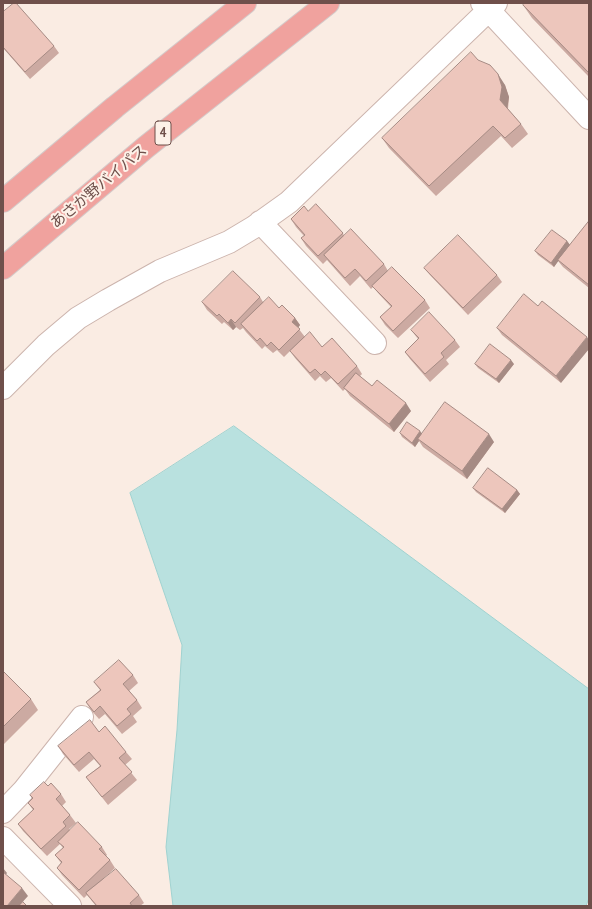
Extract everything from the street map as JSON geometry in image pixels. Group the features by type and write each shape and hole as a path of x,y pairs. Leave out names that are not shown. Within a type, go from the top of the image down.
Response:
{"highway":[{"path":"3,201 115,107 246,3"},
{"name":"あさか野バイパス","path":"3,268 146,147 328,3"}],"street":[{"path":"3,388 46,345 78,318 160,271 229,242 254,227 289,202 489,5 589,118"},
{"path":"260,222 375,344"},
{"path":"6,802 24,790 82,717"},
{"path":"3,838 70,906"}],"water":[{"path":"234,426 589,689 589,898 586,906 173,906 166,847 177,730 182,645 130,493"}],"building":[{"path":"16,3 54,46 25,72 3,47 3,12"},
{"path":"525,3 589,3 589,73 523,5"},
{"path":"471,52 478,60 490,65 498,74 502,87 500,100 521,124 505,138 493,126 429,186 382,138"},
{"path":"316,204 343,233 318,256 301,238 305,235 291,219 304,206 308,211"},
{"path":"589,221 589,285 558,260"},
{"path":"351,229 384,264 366,281 355,269 345,278 324,255"},
{"path":"552,230 567,241 551,263 535,251"},
{"path":"458,235 497,275 463,308 424,268"},
{"path":"392,267 425,300 393,331 380,317 392,306 372,286"},
{"path":"233,271 260,297 235,323 231,319 228,323 219,314 217,316 202,302"},
{"path":"524,294 538,306 542,301 587,337 556,376 497,328"},
{"path":"269,297 279,308 282,305 295,318 292,322 300,329 279,350 271,342 267,346 260,338 257,341 241,324"},
{"path":"429,312 455,340 441,353 444,357 425,374 405,352 419,338 411,330"},
{"path":"310,332 322,347 332,338 357,366 338,384 325,371 321,375 315,369 310,373 290,351"},
{"path":"490,344 511,360 496,379 475,364"},
{"path":"356,373 372,386 377,380 406,403 389,424 344,388"},
{"path":"445,402 489,434 462,471 418,439"},
{"path":"407,422 420,431 412,443 400,433"},
{"path":"488,468 517,490 502,509 473,488"},
{"path":"119,660 133,675 123,684 137,700 127,709 131,714 117,726 100,706 94,712 86,702 101,690 94,682"},
{"path":"3,671 31,699 3,727"},
{"path":"90,720 99,732 105,726 126,752 119,758 132,772 102,797 86,777 101,766 89,752 74,765 58,746"},
{"path":"44,782 48,786 51,783 61,794 56,799 70,815 63,822 66,826 41,849 18,824 34,809 28,803 33,798 30,795"},
{"path":"78,822 102,847 99,849 110,860 79,890 57,868 62,862 55,855 64,847 58,842"},
{"path":"116,869 139,895 130,903 132,906 97,906 86,893"},
{"path":"3,872 22,888 7,906 3,906"},
{"path":"23,902 27,906 19,906"}]}
